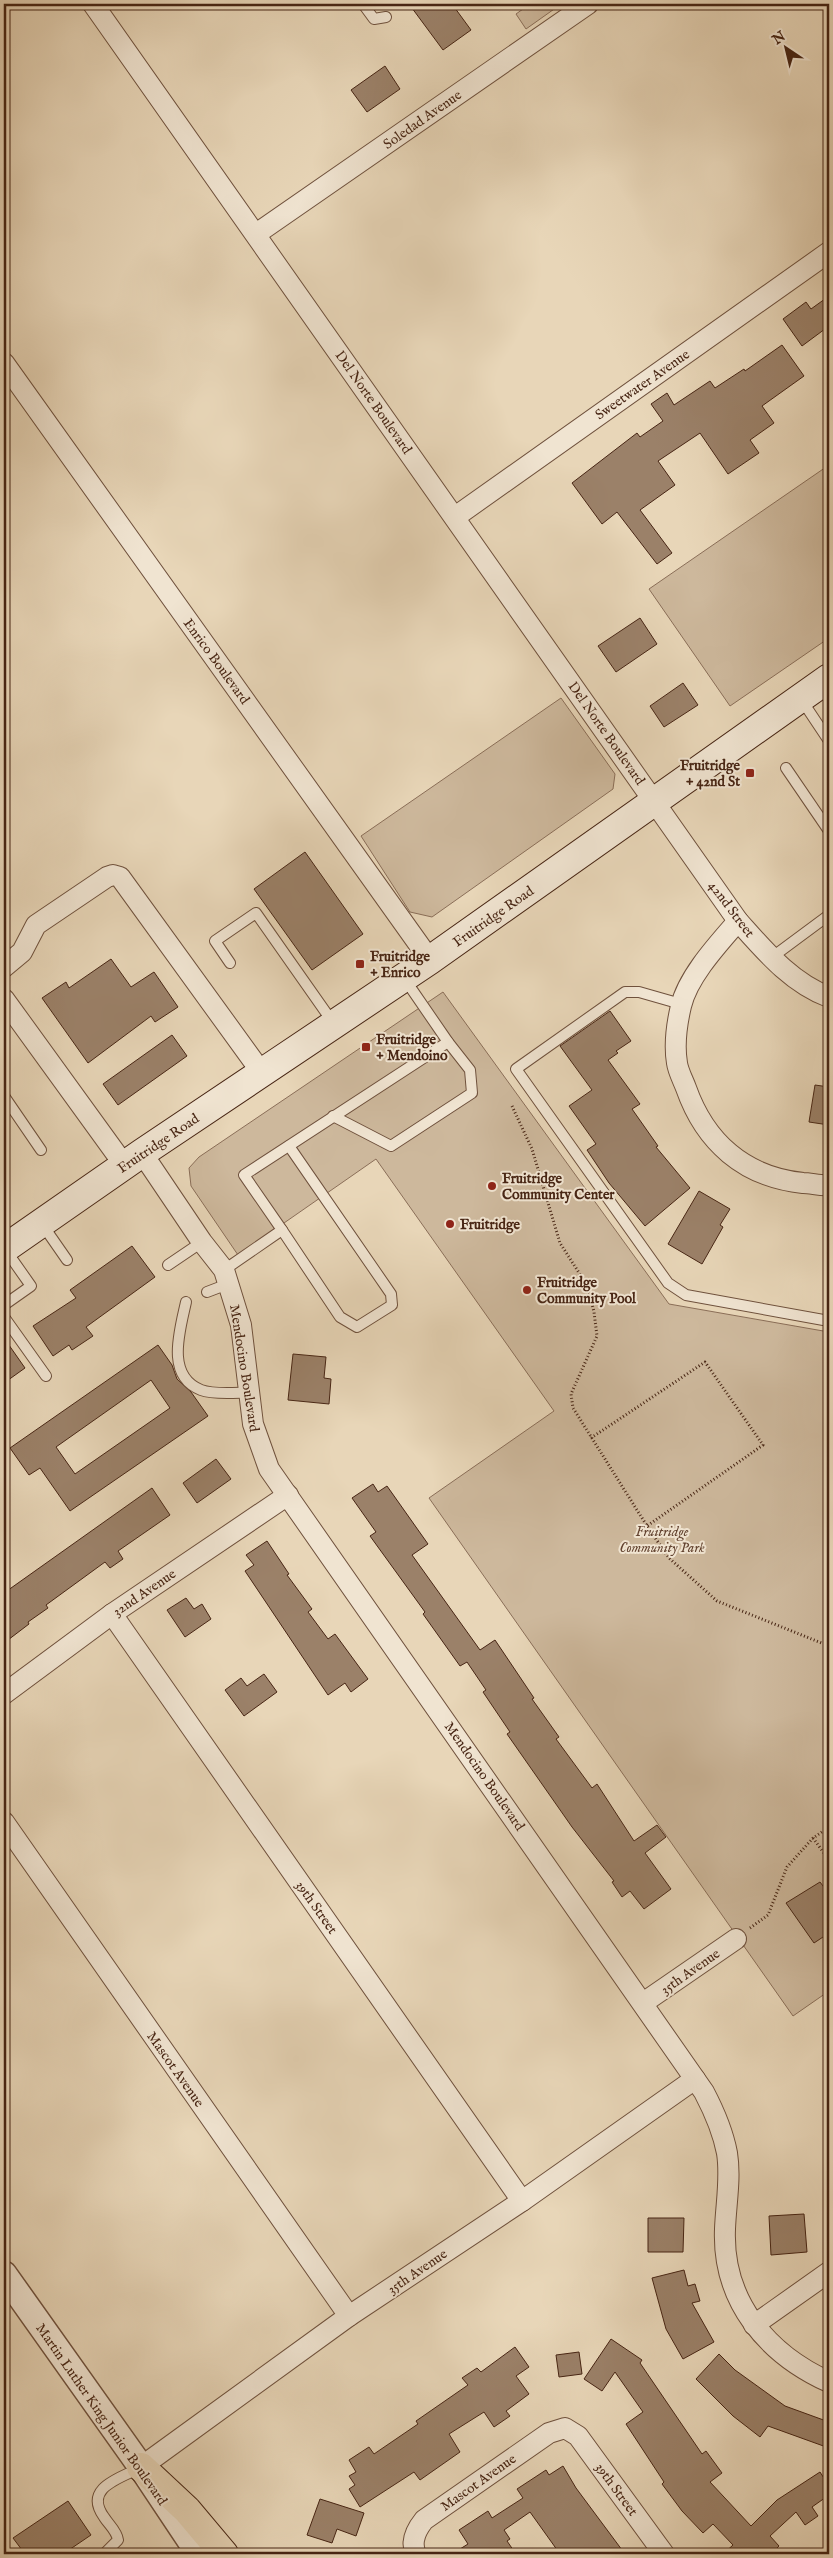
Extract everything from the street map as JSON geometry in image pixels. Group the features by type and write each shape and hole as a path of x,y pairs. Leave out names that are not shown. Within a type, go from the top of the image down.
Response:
{"highway":[{"path":"141,2467 186,2510 224,2554"}],"main road":[{"name":"Fruitridge Road","path":"6,1242 41,1223 133,1159 404,978 829,678"}],"street":[{"name":"Del Norte Boulevard","path":"93,4 655,801"},
{"name":"Soledad Avenue","path":"256,234 588,4"},
{"name":"Sweetwater Avenue","path":"455,517 829,252"},
{"name":"Enrico Boulevard","path":"4,363 430,960"},
{"name":"42nd Street","path":"655,801 738,921 771,958 787,972 829,997"},
{"path":"4,967 22,952 36,925 107,877 113,875 120,877 262,1073"},
{"path":"738,921 697,972 681,1004 676,1048 677,1064 692,1106 703,1125 732,1156 763,1175 784,1181 829,1185"},
{"name":"Mendocino Boulevard","path":"4,999 202,1242 226,1276 241,1325 252,1424 269,1469 695,2079 714,2112 727,2153 729,2184 724,2230 727,2257 738,2297 754,2326 776,2350 794,2363 829,2382"},
{"name":"32nd Avenue","path":"4,1694 112,1614 288,1495"},
{"name":"39th Street","path":"112,1614 522,2201"},
{"name":"Mascot Avenue","path":"4,1822 349,2316"},
{"name":"35th Avenue","path":"643,2003 736,1939"},
{"name":"35th Avenue","path":"141,2467 349,2316 522,2201 695,2079"},
{"path":"754,2326 829,2272"},
{"name":"Martin Luther King Junior Boulevard","path":"4,2274 141,2467 199,2554"},
{"name":"39th Street","path":"565,2428 578,2436 664,2554"},
{"name":"Mascot Avenue","path":"416,2554 413,2540 424,2520 549,2433 565,2428"}],"lane":[{"path":"363,4 374,18 386,17"},
{"path":"801,698 829,741"},
{"path":"786,768 829,832"},
{"path":"230,963 215,941 256,913 335,1024"},
{"path":"771,958 829,915"},
{"path":"333,1116 391,1146 472,1093 470,1070 448,1042 404,978"},
{"path":"681,1004 638,992 625,992 516,1069 668,1283 686,1295 829,1321"},
{"path":"289,1146 391,1294 392,1305 357,1327 340,1317 244,1176 333,1116 448,1042"},
{"path":"4,1096 41,1150"},
{"path":"41,1223 67,1260"},
{"path":"207,1292 282,1230"},
{"path":"4,1305 32,1286 6,1242"},
{"path":"168,1264 202,1242"},
{"path":"186,1302 177,1344 177,1359 183,1373 192,1385 202,1391 248,1393"},
{"path":"4,1317 46,1376"},
{"path":"104,2554 118,2540 117,2534 100,2512 98,2496 103,2486 141,2467"}],"path":[{"path":"512,1106 532,1149 560,1242 588,1287 594,1312 598,1336 571,1394 573,1408 669,1558 717,1601 829,1646"},
{"path":"591,1438 705,1362 762,1445 647,1526"},
{"path":"736,1939 768,1915 787,1867 814,1838 829,1827"},
{"path":"814,1838 829,1860"}],"green space":[{"path":"530,4 555,4 557,7 526,29 516,14"},
{"path":"829,465 829,638 730,706 649,589"},
{"path":"561,698 615,774 613,789 432,917 410,912 361,836"},
{"name":"Fruitridge Community Park","path":"443,992 669,1304 829,1332 829,1991 793,2016 429,1498 554,1411 376,1159 238,1255 191,1186 189,1168 199,1157"}],"building":[{"path":"409,4 452,4 471,30 443,50"},
{"path":"385,66 400,89 367,112 351,90"},
{"path":"829,296 829,326 802,346 783,319 806,302 811,309"},
{"path":"782,345 804,376 762,406 774,423 750,440 759,453 728,474 700,433 658,461 675,485 640,510 672,553 657,564 617,512 602,524 572,483 637,433 640,437 663,421 651,404 667,393 674,405 710,381 715,388 744,369 745,371"},
{"path":"640,618 657,644 616,672 598,646"},
{"path":"683,683 698,705 664,727 650,706"},
{"path":"305,852 363,934 312,970 254,889"},
{"path":"111,959 131,987 154,972 178,1007 155,1022 151,1016 88,1063 42,998 66,982 69,988"},
{"path":"610,1011 631,1041 616,1051 618,1053 608,1060 640,1104 632,1109 658,1146 656,1147 690,1188 645,1226 609,1183 587,1150 596,1144 569,1106 592,1090 560,1046"},
{"path":"172,1035 187,1056 118,1105 103,1084"},
{"path":"815,1085 829,1087 829,1125 809,1122"},
{"path":"699,1191 730,1209 720,1225 723,1227 702,1264 668,1244"},
{"path":"132,1246 155,1277 86,1327 93,1336 72,1350 69,1345 53,1356 33,1326 76,1298 70,1290"},
{"path":"4,1338 25,1368 4,1383"},
{"path":"158,1345 172,1365 177,1379 191,1392 208,1416 70,1511 40,1468 29,1475 10,1448","holes":["151,1380 170,1408 75,1474 56,1447"]},
{"path":"293,1354 326,1357 324,1378 331,1379 329,1404 288,1400"},
{"path":"216,1459 231,1479 197,1503 183,1483"},
{"path":"373,1484 378,1492 387,1486 428,1544 412,1555 480,1650 495,1640 534,1698 532,1699 559,1737 556,1739 592,1788 597,1784 634,1841 657,1825 666,1837 645,1853 671,1889 644,1909 630,1891 622,1897 612,1882 614,1881 572,1827 507,1734 510,1732 483,1692 486,1690 467,1662 460,1666 423,1614 425,1612 370,1536 376,1532 352,1498"},
{"path":"152,1488 170,1515 118,1551 123,1559 110,1568 105,1562 46,1605 48,1608 4,1643 4,1593"},
{"path":"267,1541 289,1574 287,1575 312,1609 308,1612 328,1639 335,1634 368,1679 351,1692 345,1683 328,1695 245,1571 254,1565 246,1555"},
{"path":"186,1598 194,1609 202,1604 211,1619 185,1637 167,1610"},
{"path":"264,1674 277,1692 244,1716 225,1690 241,1678 247,1686"},
{"path":"820,1882 829,1894 829,1933 814,1943 786,1903"},
{"path":"804,2214 807,2252 771,2255 769,2216"},
{"path":"648,2218 684,2218 683,2252 648,2252"},
{"path":"684,2270 688,2286 695,2284 700,2301 692,2303 714,2342 683,2359 666,2329 652,2278"},
{"path":"611,2339 642,2360 640,2363 702,2454 706,2451 722,2473 710,2482 751,2526 777,2500 820,2472 829,2486 829,2495 812,2507 818,2516 805,2525 796,2512 770,2536 779,2546 771,2554 723,2554 733,2545 713,2524 703,2533 682,2511 662,2484 664,2482 626,2424 643,2412 615,2372 602,2391 584,2379"},
{"path":"515,2347 529,2367 516,2376 529,2394 506,2411 510,2416 494,2427 484,2412 449,2434 460,2452 420,2480 414,2472 360,2507 349,2489 355,2485 349,2476 356,2472 349,2460 369,2447 374,2454 418,2424 416,2421 468,2385 462,2378 477,2368 481,2372"},
{"path":"579,2352 582,2374 559,2377 556,2355"},
{"path":"719,2354 735,2370 785,2406 829,2422 829,2448 768,2426 760,2437 733,2416 696,2379"},
{"path":"563,2466 576,2488 625,2554 560,2554 530,2512 504,2530 510,2539 507,2541 516,2554 452,2554 468,2544 459,2530 488,2511 492,2518 523,2498 517,2489 546,2470 549,2475"},
{"path":"320,2499 364,2513 356,2536 337,2529 332,2543 307,2535"},
{"path":"68,2501 91,2535 63,2554 25,2554 13,2538"}],"place":[{"name":"Fruitridge + 42nd St","path":"750,773"},
{"name":"Fruitridge + Enrico","path":"360,964"},
{"name":"Fruitridge + Mendoino","path":"366,1047"},
{"name":"Fruitridge Community Center","path":"492,1186"},
{"name":"Fruitridge","path":"450,1224"},
{"name":"Fruitridge Community Pool","path":"527,1290"}]}
